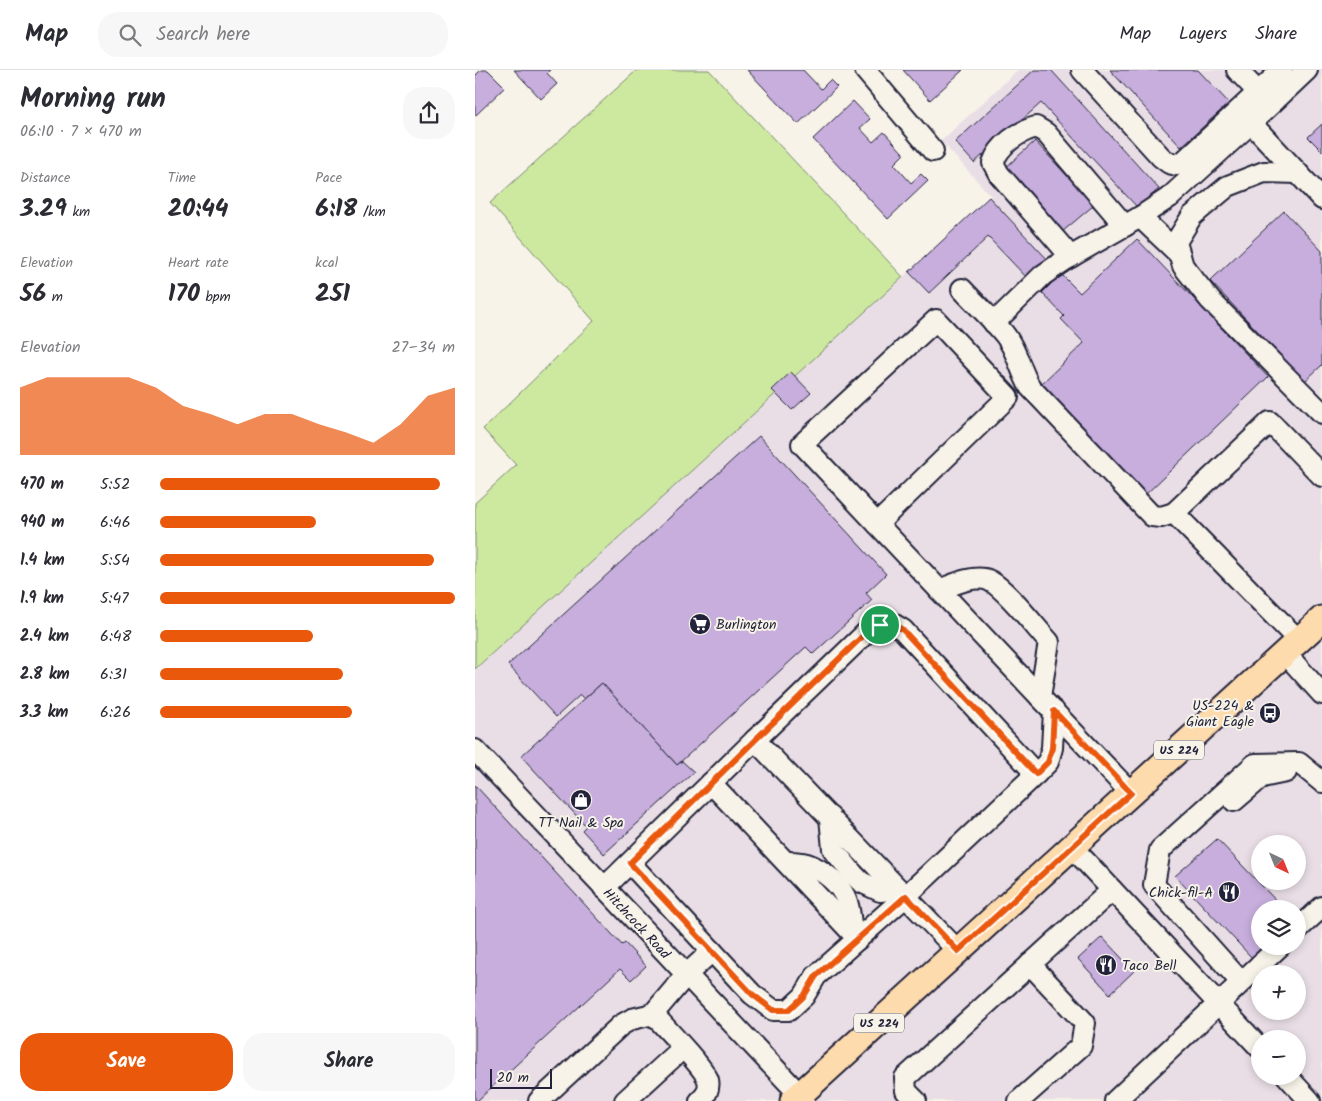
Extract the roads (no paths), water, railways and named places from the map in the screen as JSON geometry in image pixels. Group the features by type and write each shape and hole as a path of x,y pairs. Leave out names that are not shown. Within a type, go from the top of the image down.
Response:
{"main road":[{"name":"US 224","path":"802,1099 958,951 1322,619"}],"street":[{"path":"865,70 933,150"},
{"path":"1082,70 1161,157 1169,163 1177,165 1184,161 1282,70"},
{"path":"1237,70 1258,92"},
{"path":"994,323 1043,275 1133,222 1170,197 1307,70"},
{"path":"1251,122 1322,199"},
{"path":"1071,257 999,174 993,163 996,152 1025,130 1036,127 1046,133 1133,222 1180,255"},
{"path":"1298,173 1264,172 1228,186 1192,216 1176,242 1183,266 1210,300 1322,414"},
{"path":"962,290 1005,335 1014,349 1024,377 1030,387 1152,516 1161,517 1174,513 1270,422 1322,476"},
{"path":"877,524 1008,397 936,320 802,444 877,524 939,590 1131,793"},
{"path":"1174,513 1292,647 1322,694"},
{"path":"630,863 752,994 773,1010 789,1010 804,996 816,976 855,935 1048,762 1052,748 1047,704 1049,642 997,584 985,579 964,581 939,590"},
{"path":"604,888 868,631 890,622 903,630 1036,774"},
{"path":"755,740 958,951"},
{"name":"Hitchcock Road","path":"475,750 802,1099"},
{"path":"1246,978 1154,884 1160,850 1255,764 1299,763 1322,782"},
{"path":"1246,978 1163,880 1167,860 1262,777 1291,771 1322,795"},
{"path":"711,783 855,935"},
{"path":"1072,848 1251,1038"},
{"path":"915,1101 906,1091 905,1078 1112,890"},
{"path":"1306,922 1322,907"},
{"path":"539,1101 621,1025 632,1019 653,1014 686,975 712,951"},
{"path":"1115,1101 1270,955"},
{"path":"1019,1101 1081,1046 1085,1023 1030,964"},
{"path":"653,1014 700,1067 708,1080 709,1088 705,1097 700,1101"},
{"path":"625,1101 683,1048"},
{"path":"1295,1085 1310,1101"}],"place":[{"name":"Burlington","path":"700,624"},
{"name":"US-224 & Giant Eagle","path":"1270,713"},
{"name":"TT Nail & Spa","path":"581,800"},
{"name":"Chick-fil-A","path":"1229,892"},
{"name":"Taco Bell","path":"1106,965"}]}
